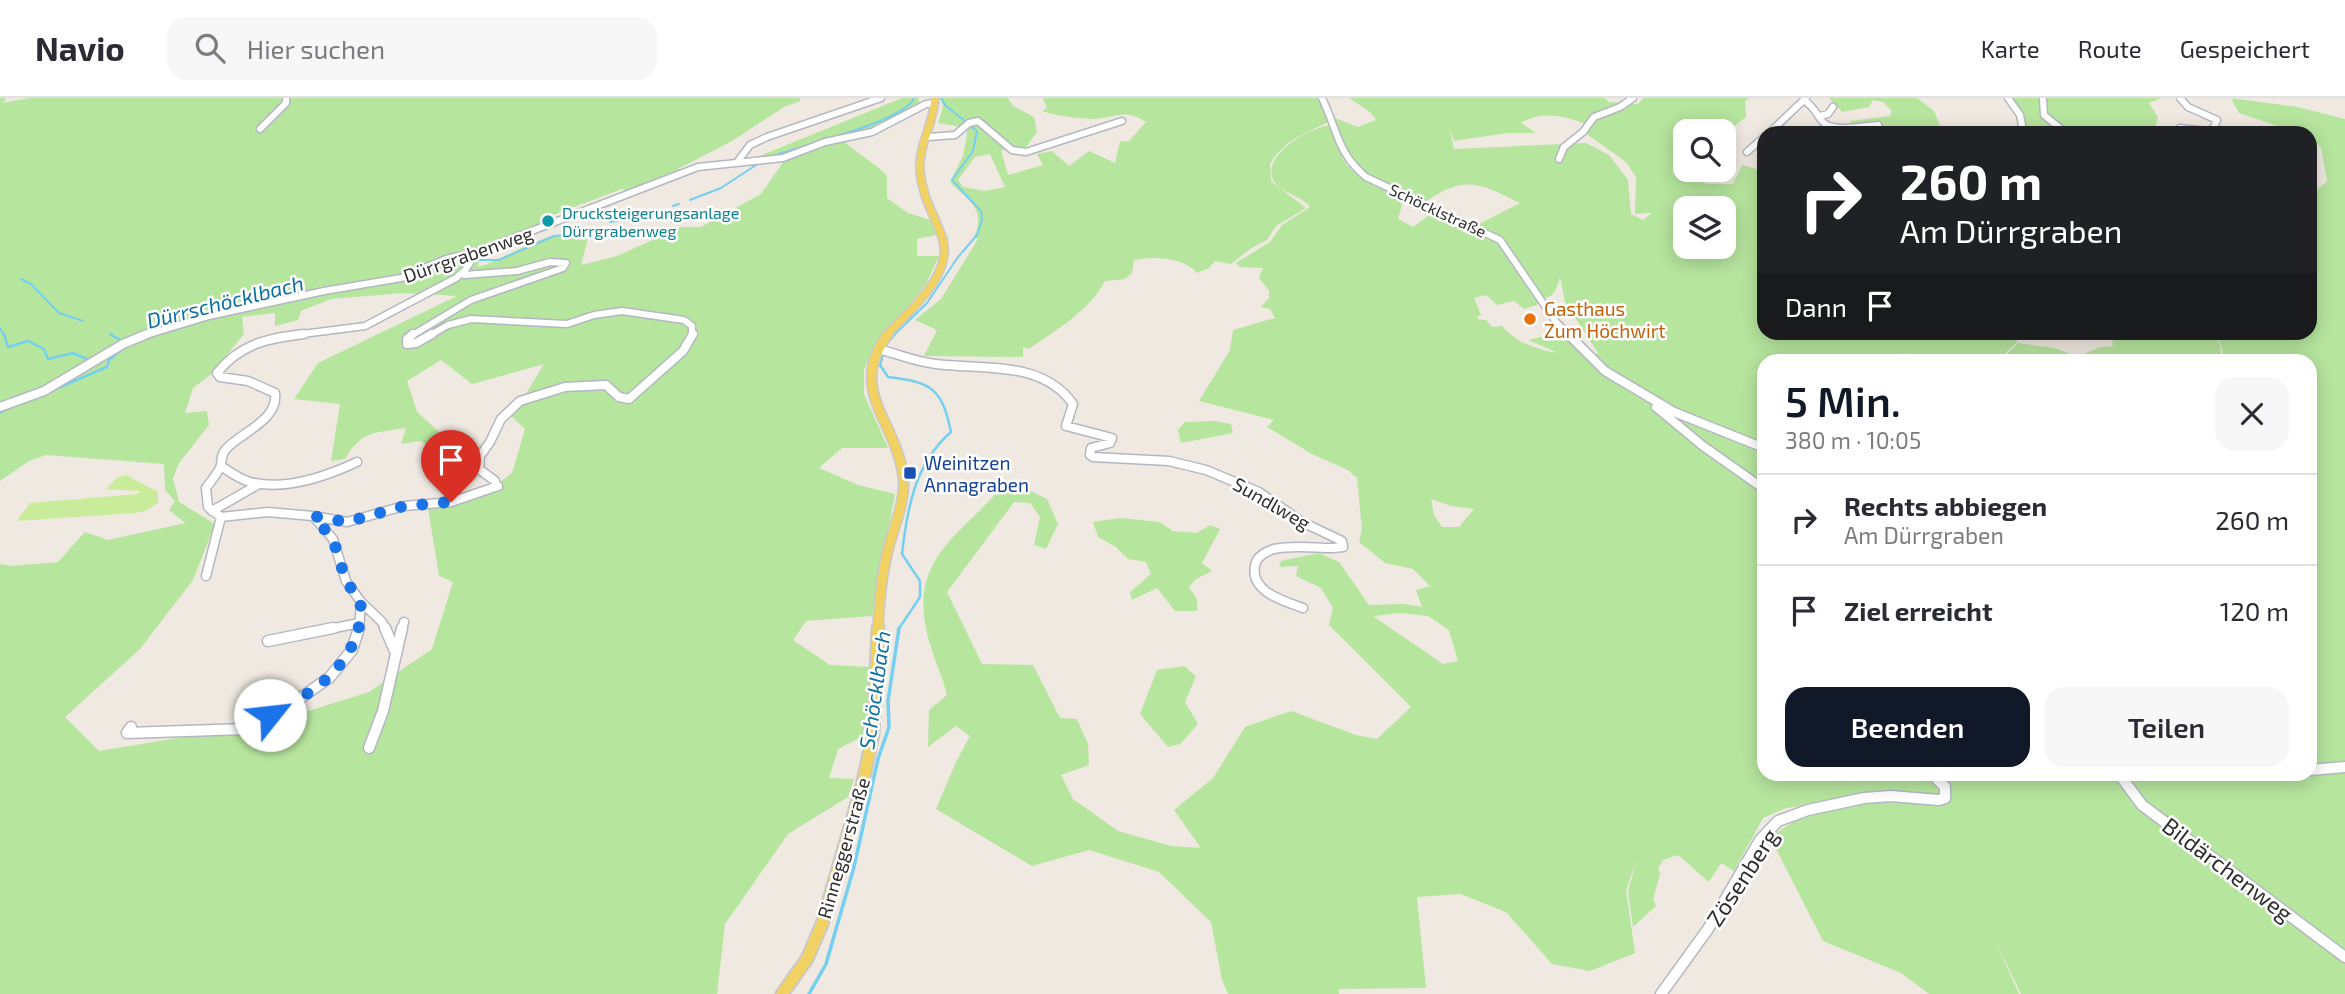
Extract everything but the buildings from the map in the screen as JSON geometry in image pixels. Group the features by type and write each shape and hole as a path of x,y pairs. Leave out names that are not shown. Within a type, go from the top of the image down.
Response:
{"main road":[{"name":"Rinneggerstraße","path":"782,994 807,959 821,924 863,782 873,734 883,581 886,557 903,491 900,459 870,387 869,369 878,349 932,282 944,261 944,240 925,202 920,158 934,120 935,100"}],"street":[{"path":"260,129 286,103 286,98"},
{"path":"738,161 750,145 766,137 881,98"},
{"name":"Schöcklstraße","path":"1322,98 1334,122 1343,154 1356,170 1500,240 1556,322 1605,371 1634,391"},
{"path":"1559,159 1564,148 1583,132 1594,117 1620,107 1633,98"},
{"path":"2008,98 2020,115 2023,126"},
{"path":"2043,98 2044,115 2057,126"},
{"path":"1776,126 1805,99 1816,107 1823,123 1828,126"},
{"path":"2181,99 2217,120 2214,126"},
{"name":"Dürrgrabenweg","path":"0,407 44,391 124,344 149,333 234,310 344,286 393,280 446,259 477,252 698,167 738,161 772,160 825,142 872,132 935,100"},
{"path":"1820,116 1828,114 1833,107"},
{"path":"928,137 953,135 967,124 982,123 1012,150 1026,152 1122,121"},
{"path":"1854,126 1878,125"},
{"path":"1747,152 1757,143"},
{"path":"464,275 477,252"},
{"path":"563,261 566,265 471,300 413,334 407,339 407,344 416,343 448,326 471,318 568,324 593,315 622,311 684,320 692,326 694,333 683,351 629,399 619,397 606,385 568,386 549,391 512,408 502,418 491,445 480,456 479,469 496,484 451,502 404,506 347,522 268,512 221,517 212,511 205,498 206,488 221,466 221,457 226,449 266,417 276,400 275,393 260,386 218,376 219,369 233,356 267,340 362,327 384,320 408,302 464,275 517,271 550,262 563,261"},
{"name":"Sundlweg","path":"878,349 937,364 1044,376 1070,396 1073,404 1066,426 1112,438 1110,443 1091,448 1090,455 1093,457 1154,460 1206,470 1259,492 1310,526 1342,541 1345,544 1339,548 1279,547 1260,556 1254,566 1254,576 1261,587 1303,608"},
{"path":"1634,391 1674,412 1757,445"},
{"path":"1634,391 1703,446 1757,484"},
{"path":"221,466 252,483 279,483 325,475 357,462"},
{"path":"212,511 261,483"},
{"path":"313,516 333,539 346,581 361,602 382,622 395,651"},
{"path":"206,576 221,517"},
{"path":"131,727 127,733 244,729 253,725 303,697 328,678 354,645 361,602"},
{"path":"369,748 383,712 395,651 404,622"},
{"path":"268,641 359,623"},
{"path":"2317,769 2345,767"},
{"name":"Zösenberg","path":"1661,994 1675,971 1708,931 1734,882 1769,827 1783,818 1803,811 1874,797 1939,800 1945,798 1947,792 1940,781"},
{"name":"Bildärchenweg","path":"2122,781 2142,804 2345,957"}],"green space":[{"path":"0,98 6,98 3,103 29,98 800,98 800,101 784,107 732,141 678,169 680,173 634,193 622,189 545,218 545,227 481,251 478,267 548,237 562,234 576,234 588,238 581,265 617,256 681,227 701,227 761,194 784,161 812,148 842,140 887,176 887,198 908,213 930,220 950,239 936,235 917,239 917,256 939,256 926,284 874,348 864,370 864,394 888,448 842,448 819,468 858,485 895,494 872,616 806,621 793,640 830,665 872,667 863,736 838,749 829,778 854,779 848,797 788,834 725,924 717,994 0,994 0,564 11,566 58,562 85,532 108,540 185,523 169,510 175,501 165,490 164,464 46,455 29,461 0,481","holes":["403,293 457,296 318,363 294,399 340,404 331,461 345,459 357,443 370,434 386,431 406,428 401,444 421,441 429,446 445,442 439,432 417,412 407,381 441,360 472,384 544,364 512,417 525,429 512,473 485,494 428,508 439,576 453,582 432,649 369,692 270,723 99,751 65,717 140,649 193,580 215,524 179,502 173,478 179,463 209,425 207,411 185,413 193,388 210,375 244,334 242,317 275,313 275,326 298,320 301,311 331,299"]},
{"path":"902,98 919,98 918,101 923,104 870,131 772,159 757,157"},
{"path":"941,98 1008,98 1013,106 1034,117 1037,132 1026,147 1001,150 1008,175 1043,165 1037,154 1052,151 1069,166 1089,151 1115,163 1120,142 1129,141 1146,122 1125,114 1092,119 1054,114 1042,111 1047,108 1043,98 1319,98 1330,121 1282,148 1270,164 1271,181 1306,208 1276,226 1267,240 1231,264 1215,261 1209,268 1197,273 1184,264 1167,259 1134,260 1132,273 1125,279 1105,281 1090,302 1071,319 1029,349 1023,347 1023,357 924,356 937,330 915,320 941,299 978,239 974,237 977,212 950,182 963,156 968,128 938,123 943,107","holes":["990,154 1005,187 985,191 963,187 958,180 975,157"]},
{"path":"1349,98 1605,98 1609,102 1625,103 1593,117 1586,124 1545,115 1521,123 1536,133 1507,133 1454,141 1449,128 1454,149 1586,143 1609,155 1628,180 1631,214 1643,220 1652,213 1635,214 1636,177 1626,162 1588,135 1592,122 1615,108 1638,104 1643,98 1750,98 1745,101 1746,117 1736,125 1736,119 1673,119 1673,182 1733,184 1742,165 1757,169 1757,340 2018,341 2004,354 1757,354 1757,781 2317,781 2317,354 2223,354 2218,340 2317,340 2317,189 2327,181 2321,147 2317,144 2317,126 2277,126 2239,113 2231,98 2298,107 2345,119 2345,994 2021,994 1992,934 2019,994 1929,994 1901,973 1823,941 1770,837 1798,819 1825,812 1816,804 1786,808 1763,818 1734,871 1721,863 1709,882 1678,855 1663,860 1658,868 1660,874 1653,899 1656,906 1633,927 1628,891 1637,859 1626,890 1635,953 1590,971 1552,964 1506,912 1460,894 1417,897 1426,988 1339,989 1339,994 1228,994 1222,980 1211,922 1159,872 1089,850 1032,866 936,809 970,736 956,726 928,747 929,710 947,695 930,644 924,615 924,591 930,571 940,554 1003,486 1025,488 1047,499 1058,524 1046,549 1034,545 1040,517 1030,503 1014,502 947,592 982,664 1033,665 1060,718 1077,719 1088,744 1089,765 1061,775 1073,799 1118,831 1171,846 1201,848 1174,810 1213,778 1245,727 1291,711 1356,735 1377,739 1411,707 1329,625 1333,608 1321,588 1296,576 1298,566 1279,567 1281,561 1319,553 1339,562 1369,605 1403,604 1422,607 1416,590 1430,586 1413,569 1385,563 1359,542 1362,529 1357,478 1348,470 1312,454 1267,427 1274,420 1199,401 1230,350 1233,330 1275,318 1270,309 1261,307 1269,298 1269,291 1259,278 1263,268 1240,267 1236,263 1270,242 1282,225 1310,207 1277,185 1271,171 1274,161 1280,152 1301,136 1332,125 1342,157 1354,172 1408,197 1403,201 1398,219 1413,227 1435,211 1498,243 1539,304 1524,309 1514,301 1497,305 1486,295 1474,298 1481,315 1478,319 1486,320 1492,327 1502,326 1521,341 1543,350 1558,353 1528,340 1562,332 1585,359 1598,353 1565,302 1560,277 1552,294 1541,298 1502,240 1475,226 1520,203 1474,185 1452,187 1427,201 1361,171 1346,153 1335,118 1358,127 1376,120 1370,112","holes":["1431,499 1451,506 1474,509 1459,527 1442,527 1434,515","1401,613 1428,616 1449,630 1458,661 1443,664 1373,616"]},
{"path":"1829,98 1917,98 1934,111 1940,126 1880,126 1875,123 1851,125 1850,121 1890,116 1892,111 1883,102 1873,100 1869,107 1842,112"},
{"path":"2006,98 2161,98 2149,103 2158,117 2156,126 2026,126 2019,112"},
{"path":"2113,340 2217,340 2221,354 2084,354 2100,347 2116,346 2112,345"},
{"path":"2018,343 2055,348 2070,354 2007,354"},
{"path":"1215,421 1231,424 1233,433 1181,443 1178,430 1185,422"},
{"path":"126,475 158,492 158,503 145,511 135,513 17,521 30,503 138,494 140,491 106,489 118,477"},
{"path":"1120,518 1159,522 1173,531 1197,533 1210,525 1220,529 1202,563 1212,571 1196,579 1189,587 1197,599 1197,611 1175,611 1157,588 1132,600 1130,592 1151,574 1146,562 1128,559 1116,547 1098,537 1093,522"},
{"path":"1184,666 1196,676 1185,702 1198,724 1180,744 1168,747 1140,714 1157,670"}],"waterway":[{"name":"Dürrschöcklbach","path":"770,157 872,124 906,107 914,98"},
{"name":"Schöcklbach","path":"895,334 927,303 958,257 977,235 982,220 981,211 952,180 973,151 977,131 945,105 941,98"},
{"name":"Dürrschöcklbach","path":"690,200 721,188 759,163"},
{"name":"Dürrschöcklbach","path":"673,206 679,204"},
{"path":"610,222 618,221"},
{"name":"Dürrschöcklbach","path":"632,223 637,222"},
{"name":"Dürrschöcklbach","path":"478,260 499,260 554,236 604,231"},
{"name":"Dürrschöcklbach","path":"378,285 405,279 447,262"},
{"path":"21,279 31,284 59,313 83,321"},
{"name":"Dürrschöcklbach","path":"275,305 296,300"},
{"path":"0,328 4,336"},
{"path":"4,334 8,347 28,341 44,349 48,359 73,353 91,361"},
{"path":"113,336 110,334 122,341"},
{"name":"Schöcklbach","path":"888,342 895,334"},
{"name":"Dürrschöcklbach","path":"51,391 107,367 109,360 125,347"},
{"name":"Schöcklbach","path":"884,351 880,365 888,377 915,382 932,390 943,406 951,432 939,444 921,472 910,504 902,554 920,581 920,597 899,629"},
{"name":"Dürrschöcklbach","path":"0,413 12,406"},
{"name":"Schöcklbach","path":"809,994 826,964 854,867 878,759 889,727 888,701 899,629"}],"place":[{"name":"Drucksteigerungsanlage Dürrgrabenweg","path":"548,221"},
{"name":"Gasthaus Zum Höchwirt","path":"1530,319"},
{"name":"Weinitzen Annagraben","path":"910,473"}],"route":[{"path":"270,715 303,697 328,678 344,660 358,635 361,602 346,581 333,539 324,532 313,516 347,522 404,506 451,502"}]}
